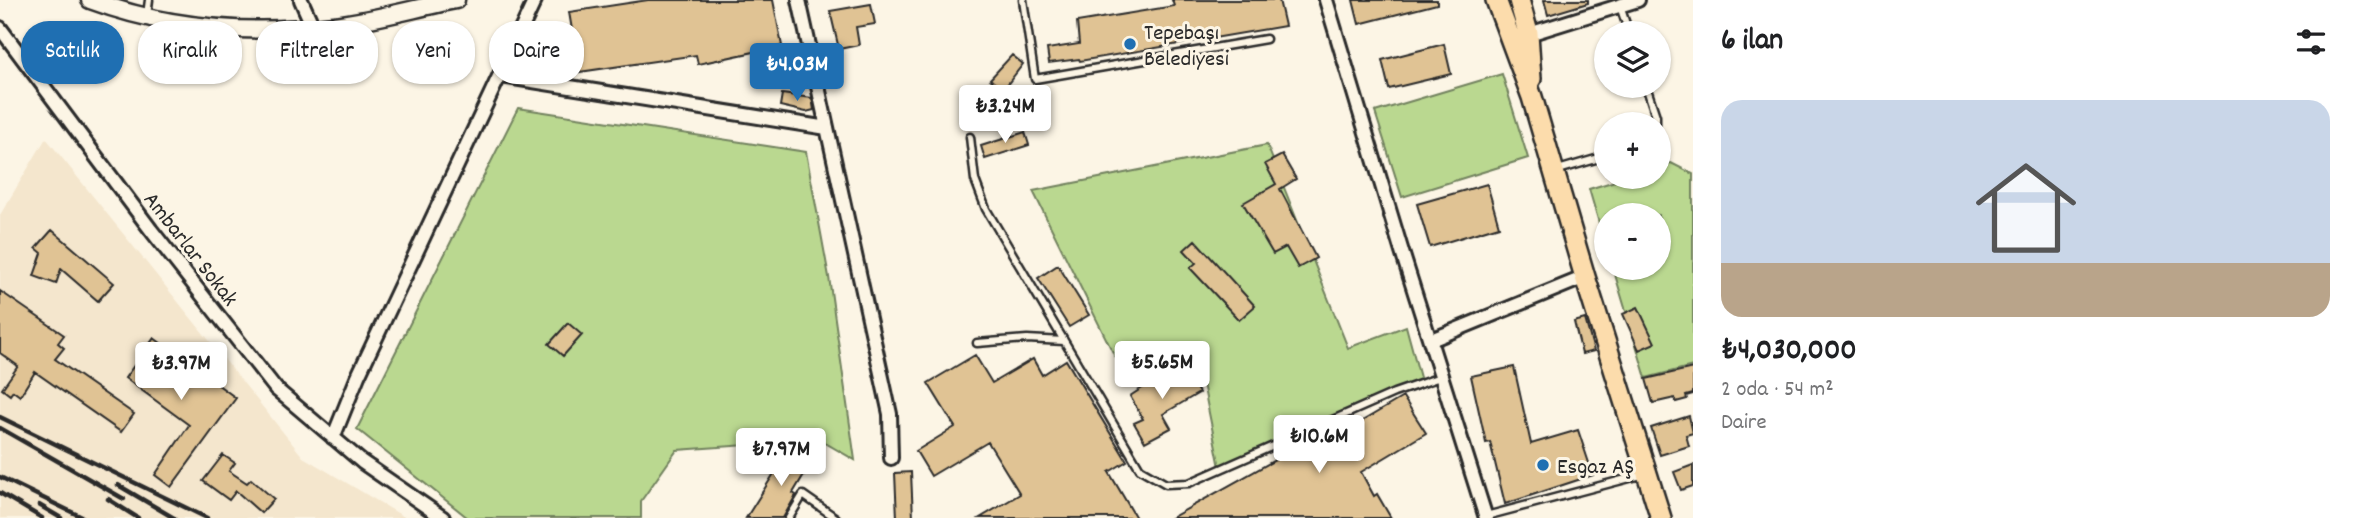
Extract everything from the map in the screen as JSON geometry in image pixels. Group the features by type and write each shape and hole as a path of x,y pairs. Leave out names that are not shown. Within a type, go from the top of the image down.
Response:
{"main road":[{"path":"1496,0 1532,97 1661,518"},
{"path":"1520,0 1529,34 1532,97"}],"street":[{"path":"90,0 148,8 181,24 256,30"},
{"path":"300,0 310,21"},
{"path":"355,21 456,0"},
{"path":"526,21 535,0"},
{"path":"799,0 890,414 891,458"},
{"path":"1326,0 1486,517"},
{"path":"1529,34 1638,0"},
{"name":"Ambarlar Sokak","path":"0,28 151,230 276,389 362,462 443,518"},
{"path":"332,438 358,376 497,84"},
{"path":"551,84 827,128"},
{"path":"1431,340 1585,277"}],"lane":[{"path":"1023,0 1035,79 1266,39"},
{"path":"1620,6 1625,21"},
{"path":"970,137 975,180 986,209 1140,469 1166,484 1189,483 1394,393 1443,376"},
{"path":"1554,171 1594,159"},
{"path":"976,343 1064,341"},
{"path":"1486,517 1647,473"},
{"path":"789,518 803,495 837,516 836,518"}],"shaded area":[{"path":"46,138 303,457 406,518 0,518 0,215"}],"green space":[{"path":"1502,74 1528,158 1402,197 1375,112"},
{"path":"518,108 806,152 829,277 855,460 820,440 677,450 641,501 641,518 468,518 357,429"},
{"path":"1267,145 1348,348 1406,326 1422,385 1221,472 1196,349 1127,381 1033,191"},
{"path":"1671,163 1693,174 1693,366 1646,378 1617,280 1671,280 1671,203 1594,203 1594,206 1589,189 1671,189"}],"building":[{"path":"648,0 773,0 782,46 698,64 696,55 584,71 584,21 570,21 569,12"},
{"name":"Tepebaşı Belediyesi","path":"1172,0 1279,0 1285,26 1080,61 1049,63 1047,49 1079,44 1077,22 1174,6"},
{"path":"1353,0 1437,0 1437,4 1359,24"},
{"path":"1544,0 1588,0 1588,3 1548,15"},
{"path":"871,4 875,24 856,27 859,45 839,49 830,11"},
{"path":"1444,44 1451,74 1389,89 1382,60"},
{"path":"1012,55 1023,64 1003,90 990,79"},
{"path":"782,94 812,98 814,110 806,112 780,106"},
{"path":"1025,132 1029,145 985,159 981,146"},
{"path":"1282,155 1296,179 1280,189 1316,258 1298,268 1286,247 1273,254 1243,203 1276,184 1265,164"},
{"path":"1487,184 1499,226 1430,247 1417,204"},
{"path":"52,230 114,283 98,301 61,269 56,284 34,276 42,253 36,248"},
{"path":"1195,240 1255,306 1239,320 1190,268 1196,263 1184,250"},
{"path":"1058,265 1089,315 1069,327 1038,278"},
{"path":"0,291 64,335 58,343 64,348 55,359 134,414 121,432 35,372 20,396 13,391 10,395 2,389 18,366 0,353"},
{"path":"1638,307 1655,343 1639,350 1623,314"},
{"path":"1585,319 1594,351 1582,354 1574,322"},
{"path":"568,323 582,335 563,356 549,344"},
{"path":"154,338 236,398 171,487 155,475 189,425 125,378"},
{"path":"975,355 992,383 1033,359 1042,375 1066,360 1127,461 1109,472 1136,518 980,518 1020,494 988,442 931,476 916,451 955,427 928,383"},
{"path":"1181,363 1199,393 1163,414 1171,428 1145,442 1134,423 1143,419 1130,396"},
{"path":"1514,367 1531,444 1578,430 1593,475 1505,504 1490,442 1486,443 1471,376"},
{"path":"1693,368 1693,394 1676,402 1675,398 1653,403 1646,379"},
{"path":"1403,397 1426,433 1361,472 1374,496 1377,494 1391,518 1171,518 1336,426 1340,434"},
{"path":"1689,416 1693,433 1686,435 1689,446 1660,455 1651,428"},
{"path":"790,448 812,461 793,493 796,495 783,518 746,518"},
{"path":"223,455 235,463 229,471 247,483 251,479 274,499 261,513 236,491 229,500 203,481"},
{"path":"1693,465 1693,486 1681,490 1674,472"},
{"path":"911,472 913,518 897,518 895,473"}],"railway":[{"path":"0,417 207,518"},
{"path":"0,428 124,499"},
{"path":"0,477 84,518"},
{"path":"118,485 174,518"},
{"path":"0,493 42,518"},
{"path":"108,499 138,518"},
{"path":"39,505 61,518"}],"place":[{"name":"Tepebaşı Belediyesi","path":"1130,44"},
{"name":"Esgaz AŞ","path":"1543,465"}]}
